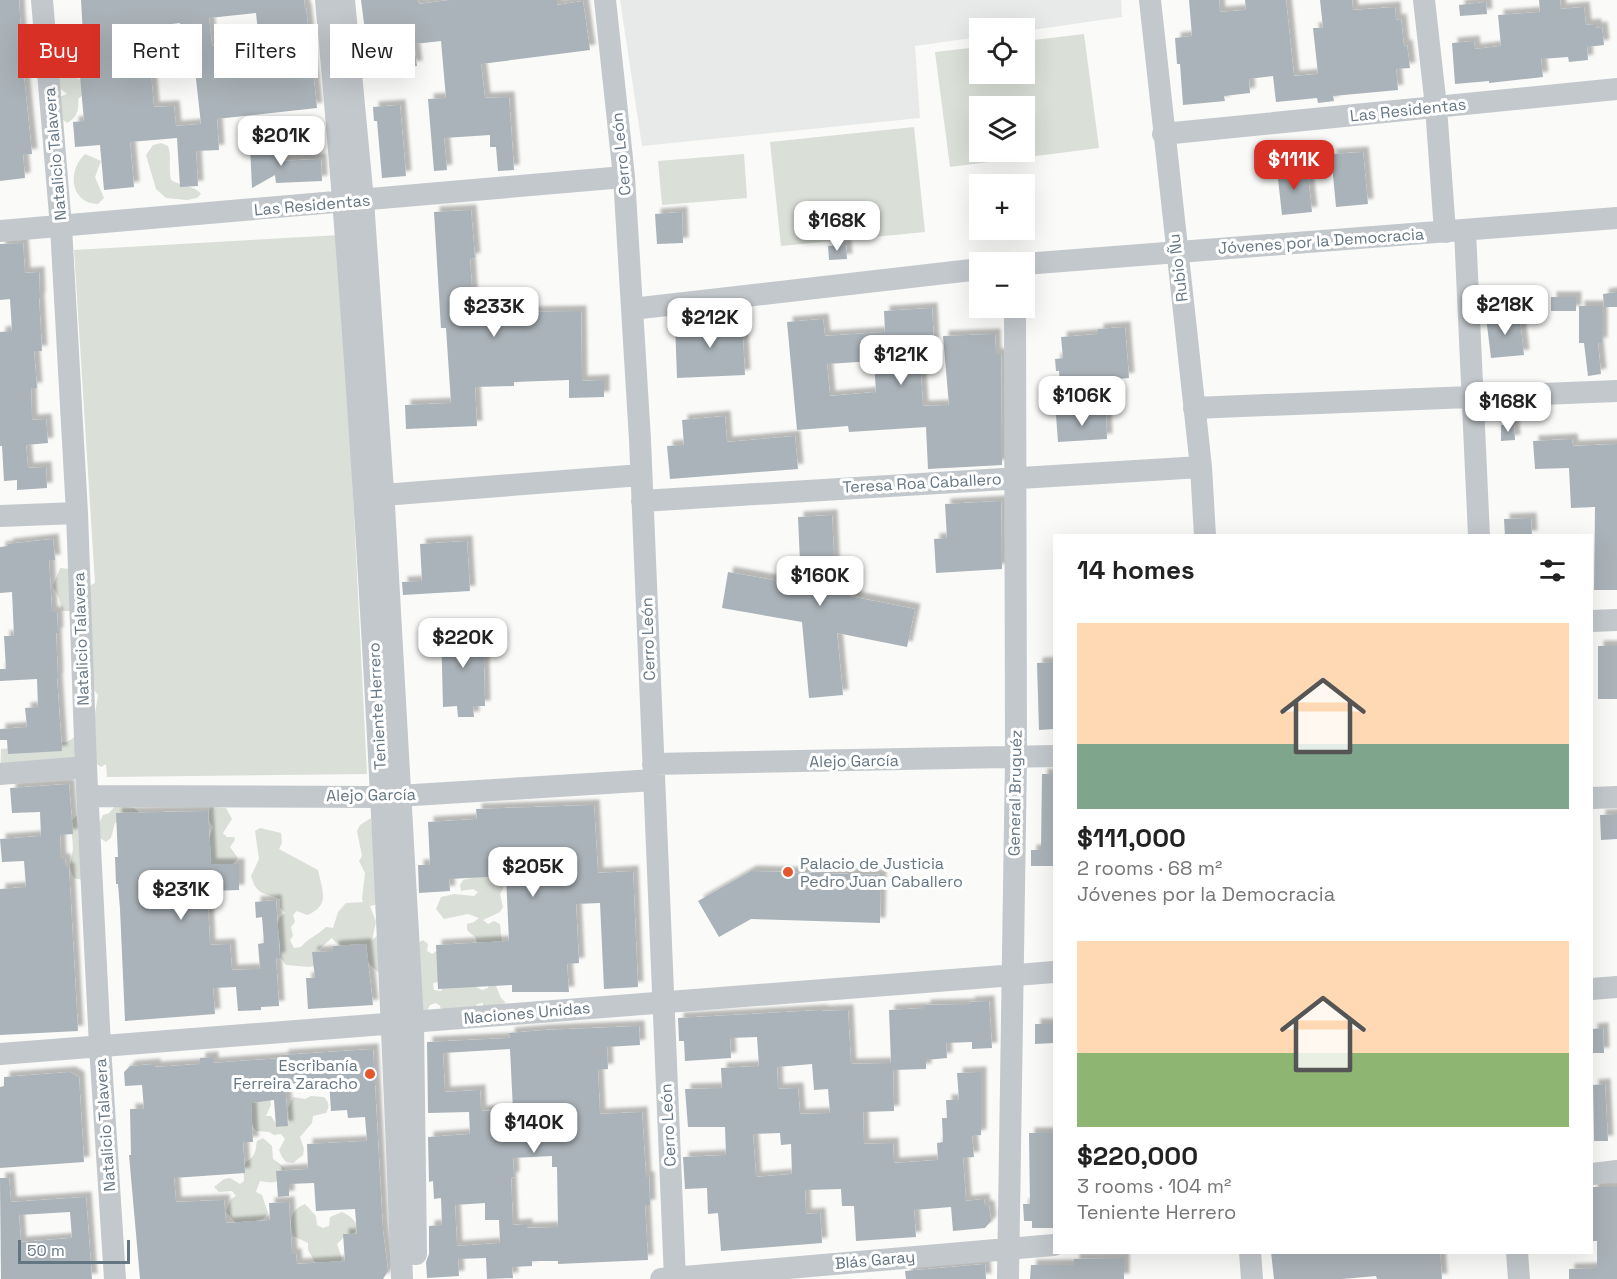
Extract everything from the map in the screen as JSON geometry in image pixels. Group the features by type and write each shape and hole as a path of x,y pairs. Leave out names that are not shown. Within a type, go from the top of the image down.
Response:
{"street":[{"name":"Natalicio Talavera","path":"42,0 61,226 77,513 86,767 100,1046 115,1279"},
{"name":"Teniente Herrero","path":"326,0 332,24"},
{"name":"Teniente Herrero","path":"343,24 344,0"},
{"name":"Cerro León","path":"604,0 624,177 641,475 654,772 670,1279"},
{"name":"Rubio Ñu","path":"1150,0 1201,468 1205,534"},
{"path":"1424,0 1436,107 1455,232 1472,395 1479,534"},
{"name":"Teniente Herrero","path":"342,78 354,201 374,496 403,1023 406,1169 402,1279"},
{"name":"Las Residentas","path":"1163,134 1617,89"},
{"name":"Las Residentas","path":"0,231 624,177"},
{"name":"Jóvenes por la Democracia","path":"1035,263 1617,218"},
{"path":"632,309 969,269"},
{"name":"General Bruguéz","path":"1008,1279 1016,758 1015,318"},
{"path":"1194,408 1472,395 1617,391"},
{"name":"Teresa Roa Caballero","path":"642,501 1201,468"},
{"path":"374,496 641,475"},
{"path":"0,516 77,513"},
{"path":"1593,621 1617,620"},
{"name":"Alejo García","path":"88,796 391,796 654,772 1053,756"},
{"path":"0,774 86,767"},
{"path":"1593,798 1617,797"},
{"name":"Naciones Unidas","path":"0,1054 1053,972"},
{"path":"1593,989 1617,987"},
{"name":"Teniente Herrero","path":"406,1169 417,1279"},
{"path":"1593,1173 1617,1171"},
{"name":"Blás Garay","path":"670,1279 1053,1245"},
{"path":"1250,1254 1252,1279"},
{"path":"1518,1254 1519,1279"}],"shaded area":[{"path":"620,0 1121,0 1122,17 1035,30 1035,18 969,18 969,38 915,46 920,118 642,146"},
{"path":"1084,34 1099,148 1035,156 1035,96 969,96 969,162 989,162 950,167 935,52 969,48 969,84 1035,84 1035,40"},
{"path":"59,78 76,78 82,80 86,92 78,99 78,110 75,116 67,123 62,119 59,97 67,94 59,88"},
{"path":"914,127 925,232 781,246 770,142"},
{"path":"161,143 168,146 171,180 198,191 201,194 197,198 187,200 166,198 156,189 146,155 153,145"},
{"path":"85,154 101,161 95,177 104,198 98,204 82,198 74,185 76,169"},
{"path":"744,154 747,198 662,205 658,161"},
{"path":"340,235 367,774 107,777 106,764 101,767 95,763 0,779 1,749 67,742 94,720 98,695 94,690 75,611 62,611 53,586 60,568 78,570 85,588 95,583 74,250"},
{"path":"115,806 134,808 139,812 136,817 115,823 111,838 106,842 100,838 96,830 103,815 109,813"},
{"path":"211,807 226,808 232,819 223,833 227,837 234,837 235,840 230,847 238,858 230,867 217,895 211,894 210,891 207,845 213,827 209,817"},
{"path":"77,815 82,880 74,878 70,867 73,848 70,823"},
{"path":"371,818 379,904 370,906 376,922 372,940 381,933 380,974 366,961 332,938 318,950 315,966 286,965 280,957 280,941 275,929 280,917 285,913 280,907 280,899 258,890 251,876 259,859 255,831 260,828 281,833 282,843 279,849 318,870 323,891 322,902 315,911 307,915 297,911 293,915 295,922 291,927 293,936 290,940 294,948 301,947 326,927 333,928 338,912 346,903 363,902 365,873 359,861 362,856 357,831 360,825"},
{"path":"499,871 504,876 503,889 500,894 503,907 500,912 483,920 488,924 494,921 500,924 501,981 496,986 506,1003 483,1009 483,1003 477,1004 472,1015 442,1013 440,1006 436,1003 421,1013 418,943 423,940 428,944 427,951 432,954 438,950 445,981 433,983 434,990 441,991 444,985 476,987 482,990 488,988 490,982 476,938 467,930 467,924 479,918 468,914 444,919 436,909 441,897 454,894 474,896 478,892 473,889 461,891 460,885 463,880"},
{"path":"311,1096 324,1097 328,1104 327,1111 313,1116 312,1123 300,1137 304,1149 303,1155 293,1163 286,1162 279,1150 285,1139 281,1134 274,1135 269,1132 256,1131 252,1125 245,1097 270,1099 271,1105 266,1116 271,1116 278,1127 289,1122 288,1108 293,1097 305,1099"},
{"path":"263,1138 272,1146 273,1159 283,1166 286,1172 275,1182 260,1181 256,1192 262,1195 268,1213 264,1218 246,1226 235,1222 226,1212 231,1199 236,1196 232,1191 219,1192 214,1187 224,1179 230,1178 240,1184 244,1181 245,1164 253,1156 257,1141"},
{"path":"305,1204 316,1216 317,1225 323,1228 329,1226 330,1217 342,1212 357,1224 358,1227 354,1233 346,1235 337,1244 342,1259 340,1262 316,1264 308,1250 308,1243 293,1236 292,1217 296,1209"}],"building":[{"path":"0,0 19,0 18,78 24,78 32,154 23,155 25,178 0,181"},
{"path":"81,0 304,0 308,24 257,24 256,13 209,18 212,46 214,46 214,78 314,78 317,108 217,119 219,150 196,151 198,186 180,187 177,138 130,142 134,187 104,190 100,145 75,147 73,122 84,121 80,78 100,78 100,24 82,24"},
{"path":"361,0 418,0 419,4 450,0 557,0 557,5 583,1 590,50 481,64 485,98 509,97 514,170 498,171 496,147 490,147 490,135 444,138 447,170 434,171 428,99 446,98 441,41 415,44 415,24 364,24"},
{"path":"1189,0 1219,0 1220,12 1246,10 1245,0 1286,0 1294,76 1318,74 1313,28 1323,28 1320,0 1352,0 1353,10 1395,7 1396,20 1401,19 1404,46 1407,45 1410,68 1396,69 1398,90 1333,96 1334,101 1318,103 1317,98 1276,102 1273,76 1249,79 1250,93 1224,96 1225,101 1183,105 1180,64 1177,64 1175,38 1192,36"},
{"path":"1539,0 1560,0 1561,9 1584,7 1586,25 1596,24 1596,28 1602,27 1604,45 1587,47 1588,60 1569,62 1568,57 1541,59 1543,77 1455,84 1452,43 1474,41 1475,49 1501,46 1498,15 1540,12"},
{"path":"1486,2 1487,14 1460,16 1459,5"},
{"path":"400,105 406,176 382,178 377,121 374,121 373,107"},
{"path":"279,143 279,161 321,159 322,181 276,183 275,175 252,188 250,145"},
{"path":"1363,152 1368,204 1336,207 1331,154"},
{"path":"1307,167 1312,212 1282,215 1277,170"},
{"path":"471,210 475,258 470,259 474,317 518,316 518,312 581,311 582,381 604,380 604,397 569,398 569,380 514,382 514,386 475,387 477,426 406,429 405,405 451,403 446,328 441,328 434,212"},
{"path":"682,212 683,243 657,244 655,214"},
{"path":"23,243 25,273 39,272 42,351 34,351 37,388 31,388 32,420 46,419 48,443 26,445 28,468 46,467 47,488 17,490 17,480 4,481 2,446 0,446 0,332 12,331 10,299 0,300 0,244"},
{"path":"846,245 847,259 829,260 828,246"},
{"path":"1617,292 1617,307 1604,307 1603,294"},
{"path":"1551,297 1576,297 1576,311 1551,311"},
{"path":"1579,306 1602,306 1602,343 1598,343 1601,374 1588,376 1584,343 1579,343"},
{"path":"932,308 934,343 919,344 923,406 949,405 943,336 995,334 996,354 1001,354 1002,465 928,469 926,427 849,432 848,426 797,430 787,322 823,319 825,336 885,332 884,311","holes":["874,361 876,392 830,396 827,364"]},
{"path":"1519,314 1524,355 1491,358 1486,317"},
{"path":"742,321 745,375 677,378 675,323"},
{"path":"1125,327 1129,378 1060,384 1055,359 1063,358 1061,337 1098,334 1098,329"},
{"path":"1106,412 1107,439 1058,442 1056,415"},
{"path":"725,416 727,442 795,436 798,469 670,479 667,446 684,445 682,420"},
{"path":"1501,425 1514,425 1515,440 1501,441"},
{"path":"1572,439 1573,446 1617,444 1617,590 1594,590 1595,507 1571,508 1569,468 1535,469 1533,441"},
{"path":"1001,501 1002,569 936,573 934,539 947,538 945,504"},
{"path":"832,515 835,577 847,589 849,596 915,609 907,647 837,633 843,695 809,698 802,622 722,608 728,572 801,585 798,517"},
{"path":"1531,518 1532,534 1505,534 1504,519"},
{"path":"53,539 55,560 49,560 52,612 57,612 57,678 62,751 8,754 7,740 0,740 0,729 27,727 25,708 38,707 37,679 0,681 0,669 6,669 4,636 14,636 12,592 0,593 0,547 8,546 7,544"},
{"path":"467,541 470,591 403,595 402,582 422,581 420,544"},
{"path":"483,627 485,706 473,706 474,717 458,717 457,706 443,707 441,628"},
{"path":"1598,646 1617,646 1617,699 1598,699"},
{"path":"1053,662 1053,729 1039,730 1037,663"},
{"path":"1042,774 1053,774 1053,866 1031,866 1031,850 1041,850"},
{"path":"69,784 73,834 60,835 61,859 65,859 66,868 69,868 78,1031 0,1035 0,889 26,887 24,861 2,862 0,839 41,836 40,812 12,813 10,788"},
{"path":"594,805 598,873 633,871 638,987 604,989 600,903 576,904 579,963 567,964 569,992 512,992 512,985 438,989 436,945 509,941 506,876 449,879 450,891 419,893 418,865 430,865 428,822 477,819 476,809"},
{"path":"208,811 211,864 239,864 239,890 209,891 210,945 230,944 232,970 260,969 258,944 264,943 262,917 256,918 255,902 276,900 280,958 276,958 279,1006 238,1011 236,987 213,988 215,1014 125,1021 120,909 118,884 116,884 115,857 118,857 116,813"},
{"path":"1617,814 1617,839 1601,840 1600,815"},
{"path":"751,871 881,875 880,923 751,919 719,937 698,901"},
{"path":"366,944 373,1005 308,1009 306,978 315,978 312,952 333,951 333,946"},
{"path":"989,1001 992,1048 972,1049 972,1042 946,1043 947,1058 926,1060 926,1069 893,1070 894,1111 863,1112 864,1144 893,1143 894,1163 938,1160 937,1143 943,1142 942,1118 947,1118 946,1100 959,1100 957,1073 981,1072 981,1135 972,1136 974,1157 963,1158 966,1201 984,1199 985,1206 989,1206 991,1221 985,1228 953,1231 951,1207 914,1210 916,1237 856,1241 854,1206 842,1206 841,1189 805,1190 806,1214 820,1213 822,1243 721,1251 718,1213 708,1214 707,1188 685,1189 683,1157 726,1155 725,1127 688,1127 685,1089 722,1088 721,1068 759,1066 757,1037 730,1038 731,1058 685,1061 684,1041 679,1041 678,1018 848,1010 851,1064 891,1063 889,1010 925,1008 925,1005 970,1004 969,1002","holes":["812,1064 814,1090 828,1089 830,1113 800,1114 798,1088 778,1089 777,1067","780,1133 781,1145 791,1144 792,1174 756,1177 753,1134"]},
{"path":"1035,1024 1053,1024 1053,1043 1035,1044"},
{"path":"639,1026 640,1045 607,1047 608,1069 598,1070 600,1114 642,1112 646,1177 649,1177 650,1205 645,1205 648,1260 558,1264 558,1261 532,1261 532,1266 512,1267 513,1278 487,1279 486,1258 458,1259 459,1276 427,1278 429,1226 442,1225 441,1198 434,1199 433,1181 429,1182 428,1137 470,1134 469,1112 428,1113 427,1042 510,1038 509,1033","holes":["510,1049 513,1110 481,1111 480,1090 445,1092 443,1053","552,1156 552,1167 557,1167 558,1227 527,1228 527,1224 513,1225 511,1178 514,1177 513,1158","485,1203 485,1220 499,1220 500,1243 457,1246 455,1205"]},
{"path":"1603,1028 1604,1053 1593,1053 1593,1029"},
{"path":"373,1049 383,1231 388,1271 383,1279 140,1279 129,1155 131,1155 130,1109 144,1109 142,1085 125,1086 124,1072 130,1066 200,1064 200,1058 213,1057 213,1063 283,1058 283,1055","holes":["329,1081 331,1111 347,1110 348,1118 365,1117 367,1141 307,1144 308,1169 276,1171 278,1197 289,1196 289,1184 314,1183 316,1211 355,1209 357,1234 343,1234 345,1261 297,1264 296,1254 292,1254 289,1202 269,1203 270,1220 226,1223 224,1200 176,1202 174,1178 245,1173 243,1142 253,1142 251,1103 274,1100 276,1127 288,1126 285,1084"]},
{"path":"70,1072 79,1077 84,1162 0,1168 0,1087 4,1086 4,1077"},
{"path":"1605,1084 1608,1141 1594,1141 1593,1085"},
{"path":"1029,1133 1053,1133 1053,1228 1032,1228 1032,1221 1024,1221 1023,1204 1030,1204"},
{"path":"0,1178 9,1178 11,1202 86,1197 92,1279 1,1279","holes":["70,1212 72,1238 21,1242 19,1215"]},
{"path":"1593,1187 1617,1187 1617,1279 1569,1279 1569,1269 1597,1268 1597,1241 1593,1241"},
{"path":"1271,1254 1440,1254 1442,1279 1377,1279 1376,1276 1342,1279 1274,1279"},
{"path":"1124,1258 1124,1279 1030,1279 1031,1265 1074,1265 1074,1259"},
{"path":"985,1264 986,1279 906,1279 905,1271"}],"place":[{"name":"Palacio de Justicia Pedro Juan Caballero","path":"788,872"},
{"name":"Escribanía Ferreira Zaracho","path":"370,1074"}]}
